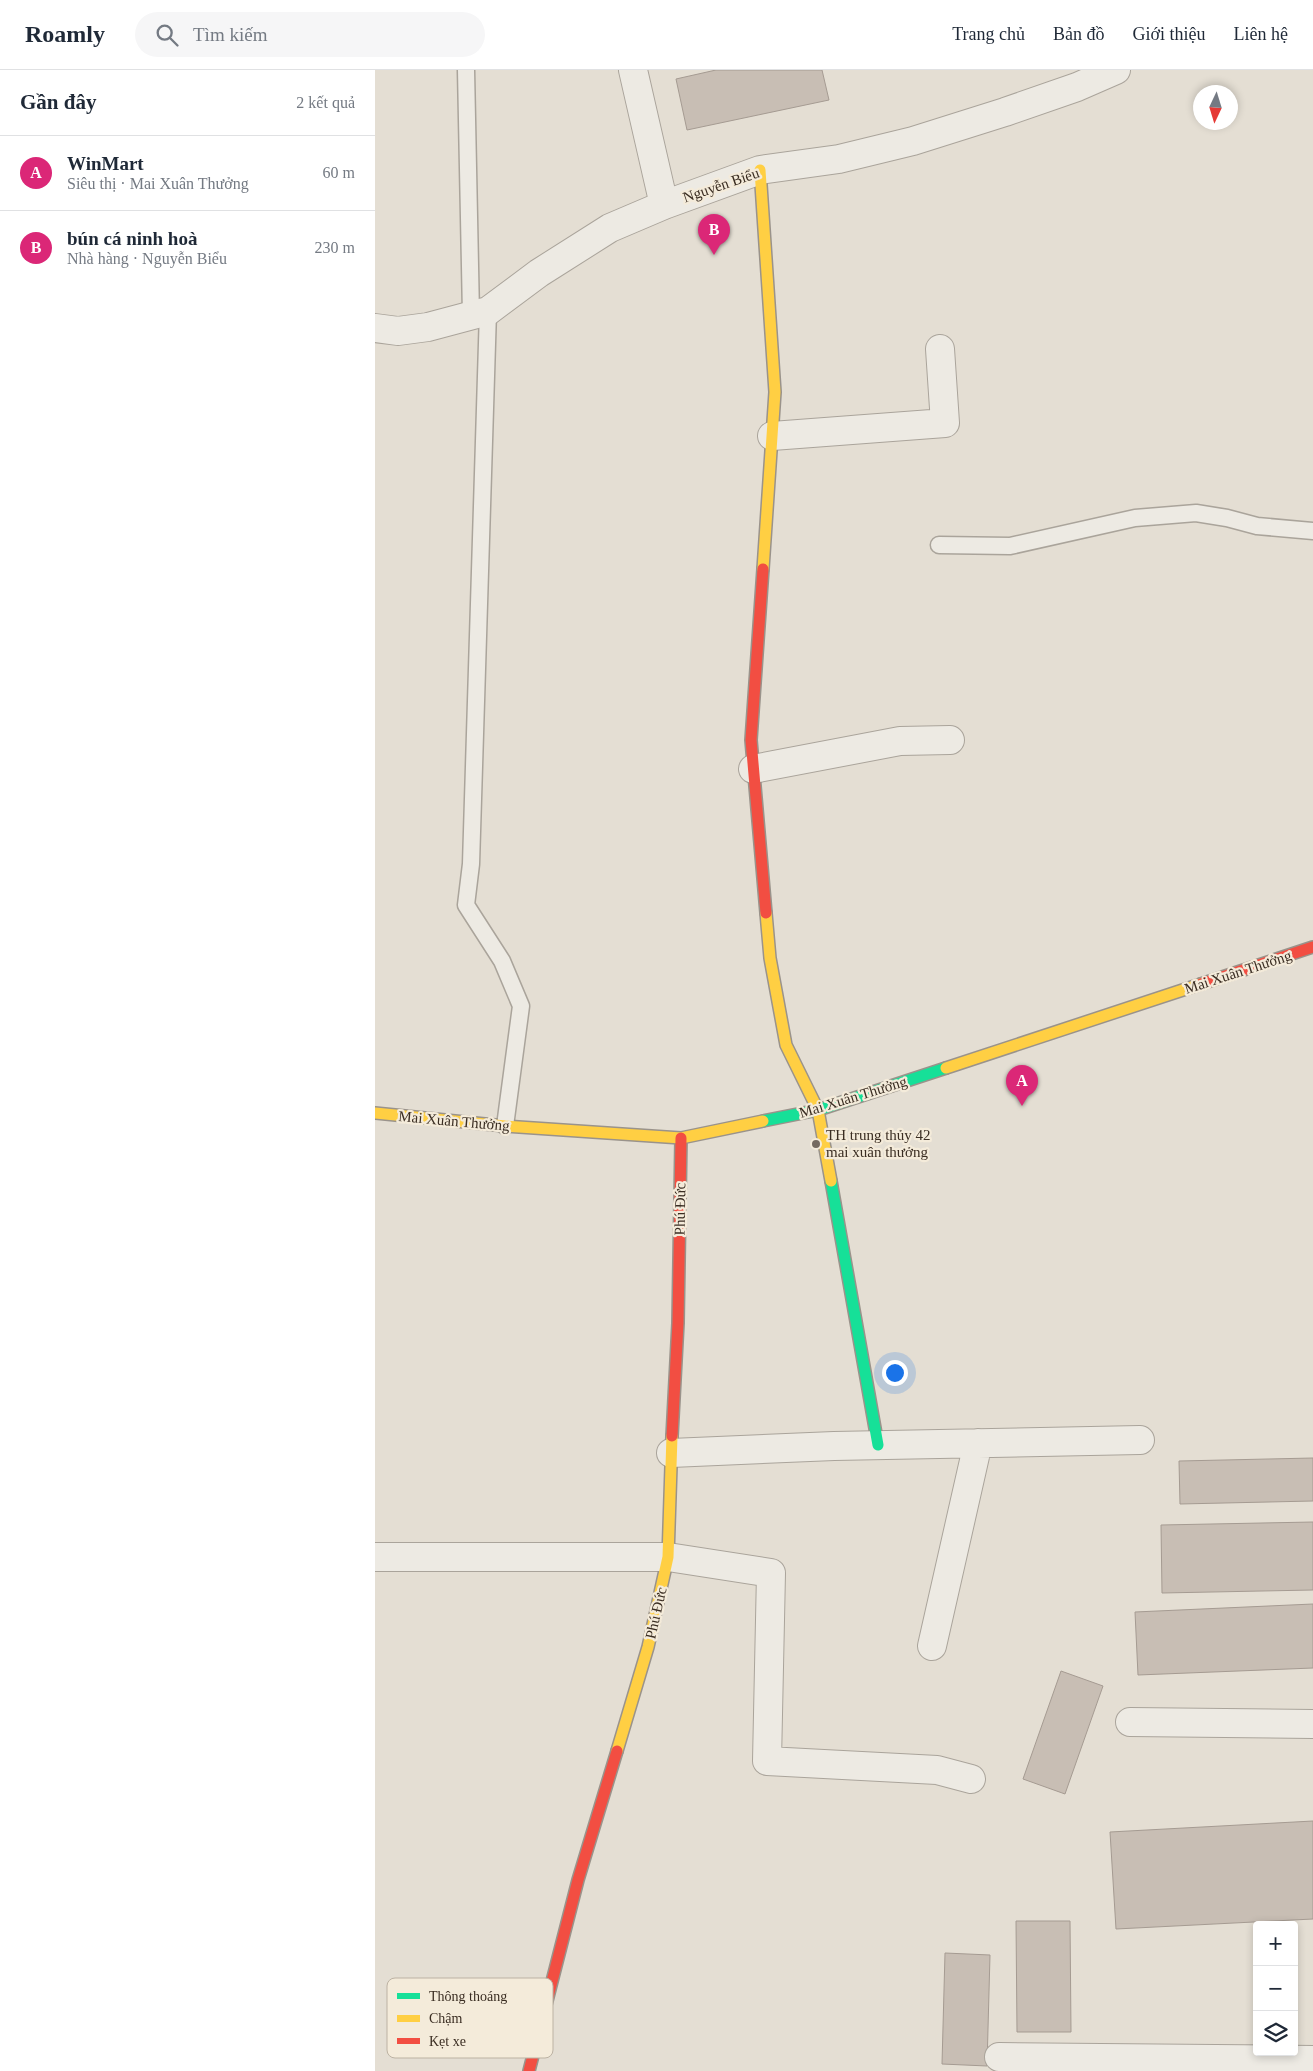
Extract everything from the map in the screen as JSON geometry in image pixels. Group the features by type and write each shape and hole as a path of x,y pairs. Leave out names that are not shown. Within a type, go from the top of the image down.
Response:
{"street":[{"path":"633,70 665,205"},
{"name":"Nguyễn Biểu","path":"375,328 397,331 428,327 480,313 610,228 665,205 760,170 839,159 913,141 1077,87 1116,70"},
{"path":"760,170 775,392 751,740 770,958 786,1045 818,1110 878,1445"},
{"path":"772,436 945,423 940,348"},
{"path":"753,769 900,741 950,740"},
{"name":"Mai Xuân Thưởng","path":"375,1113 505,1126 681,1138 818,1110 1313,947"},
{"name":"Phú Đức","path":"553,1978 578,1880 648,1647 668,1557 678,1324 681,1138"},
{"path":"671,1453 878,1445 1140,1440"},
{"path":"932,1646 978,1443"},
{"path":"375,1557 668,1557 771,1573 767,1761 937,1770 971,1779"},
{"path":"1130,1722 1313,1724"},
{"path":"999,2057 1313,2060"},
{"name":"Phú Đức","path":"529,2071 532,2058"}],"lane":[{"path":"466,70 480,313 472,855 466,905 502,961 521,1006 505,1126"},
{"path":"939,545 1010,546 1135,518 1196,513 1227,518 1257,526 1313,531"}],"building":[{"path":"716,70 822,70 829,100 687,130 676,79"},
{"path":"1313,1458 1313,1501 1180,1504 1179,1461"},
{"path":"1313,1522 1313,1590 1162,1593 1161,1525"},
{"path":"1313,1604 1313,1668 1138,1675 1135,1612"},
{"path":"1061,1671 1103,1686 1065,1794 1023,1779"},
{"path":"1313,1821 1313,1919 1116,1929 1110,1832"},
{"path":"1016,1921 1070,1921 1071,2032 1017,2032"},
{"path":"945,1953 990,1955 987,2066 942,2064"}],"traffic: fast":[{"path":"763,1121 818,1110 946,1068"},
{"path":"831,1181 878,1445"}],"traffic: slow":[{"path":"760,170 775,392 763,569"},
{"path":"766,913 770,958 786,1045 818,1110 831,1181"},
{"path":"946,1068 1201,984"},
{"path":"375,1113 505,1126 681,1138 763,1121"},
{"path":"617,1751 648,1647 668,1557 672,1436"}],"traffic: jam":[{"path":"763,569 751,740 766,913"},
{"path":"1201,984 1313,947"},
{"path":"672,1436 678,1323 681,1138"},
{"path":"553,1978 578,1880 617,1751"},
{"path":"529,2071 532,2058"}],"place":[{"name":"bún cá ninh hoà","path":"714,255"},
{"name":"WinMart","path":"1022,1106"},
{"name":"TH trung thủy 42 mai xuân thưởng","path":"816,1144"}]}
